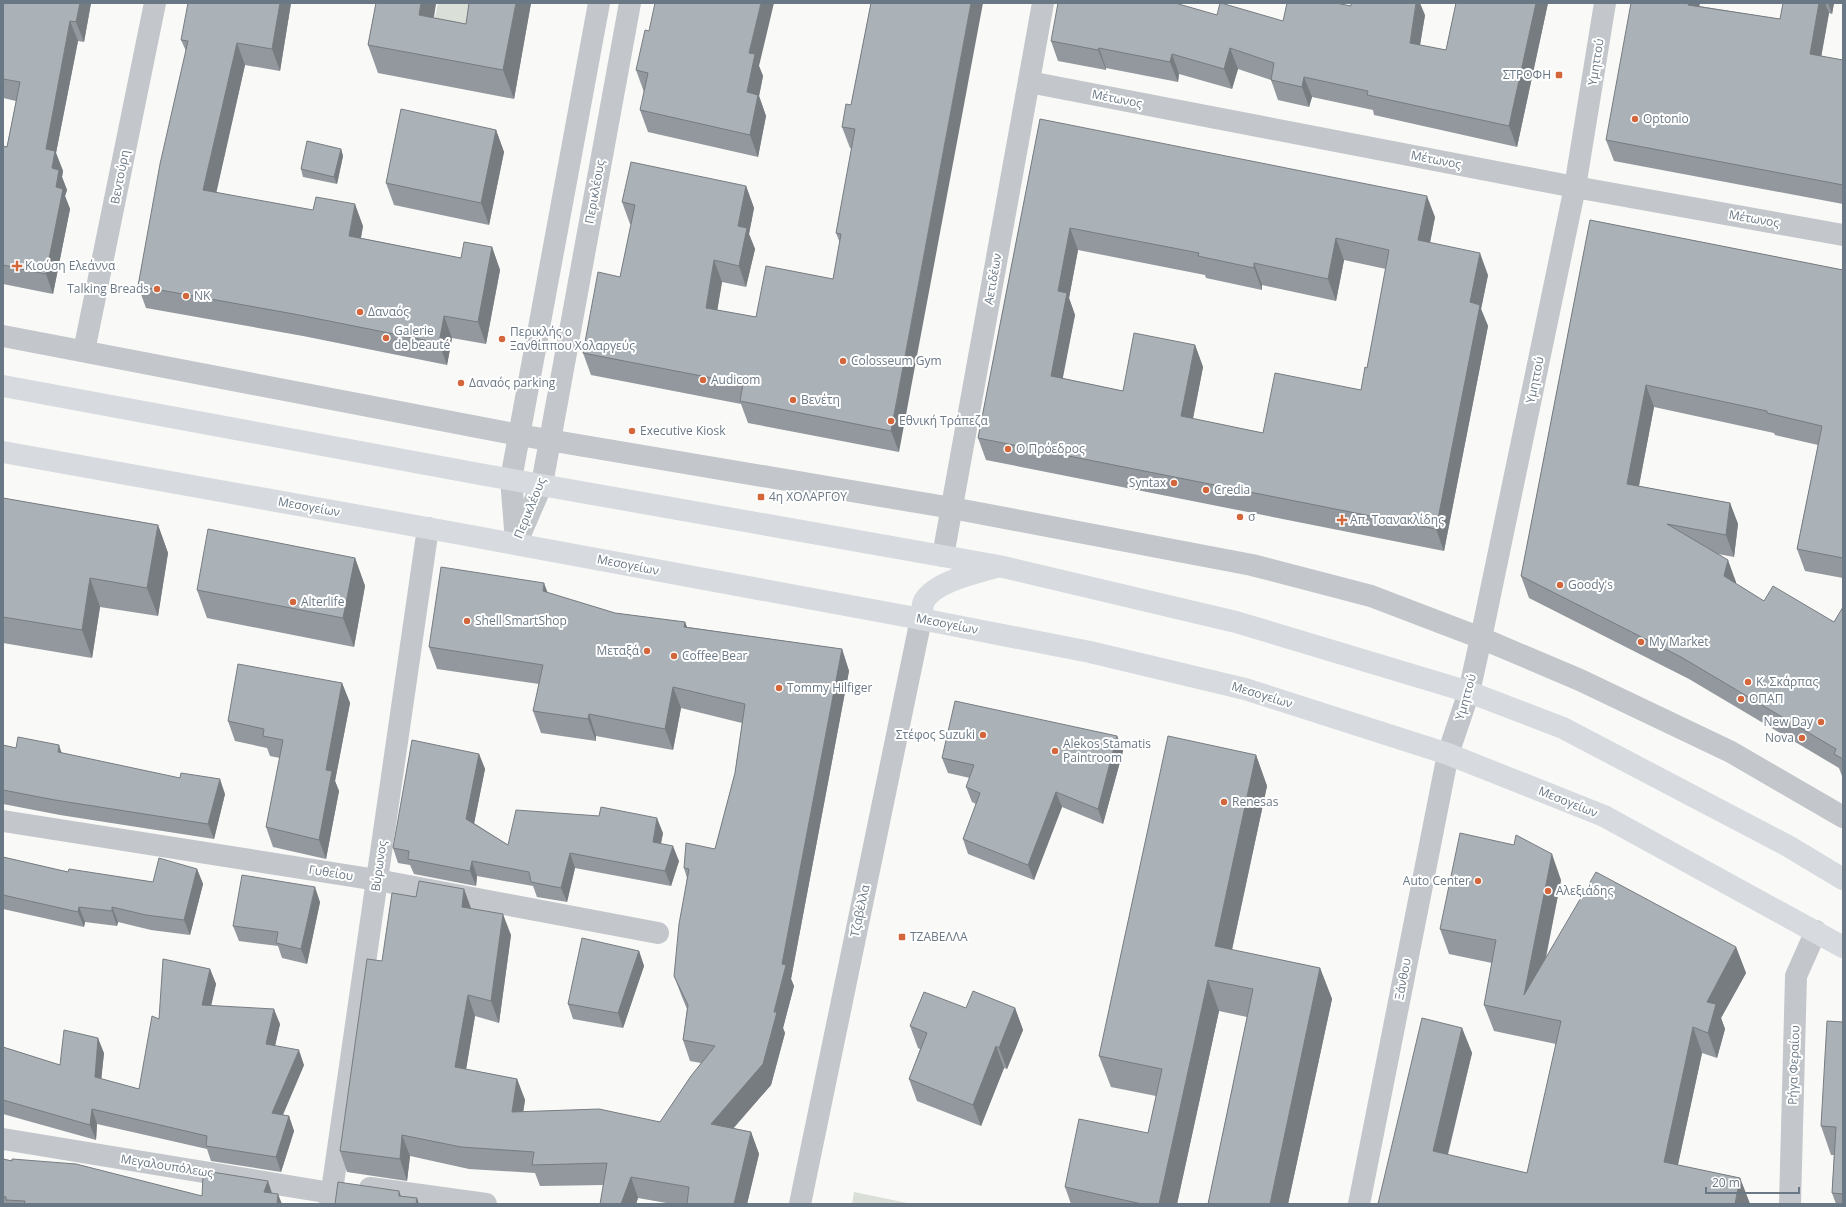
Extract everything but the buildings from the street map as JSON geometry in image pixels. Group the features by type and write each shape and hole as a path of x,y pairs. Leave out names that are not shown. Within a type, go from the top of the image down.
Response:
{"main road":[{"path":"3,386 999,566 1236,622 1469,692 1563,728 1741,821 1843,879"},
{"name":"Μεσογείων","path":"3,452 516,544 921,619 1090,652 1245,689 1448,754 1604,816 1843,947"},
{"path":"921,619 923,602 931,593 958,579 999,566"}],"street":[{"name":"Βεντούρη","path":"84,351 155,3"},
{"name":"Περικλέους","path":"516,544 511,479 599,3"},
{"name":"Περικλέους","path":"516,544 542,484 630,3"},
{"name":"Αετιδέων","path":"943,556 1043,3"},
{"name":"Υμηττού","path":"1448,754 1469,692 1481,638 1575,187 1605,3"},
{"name":"Μέτωνος","path":"1029,82 1575,187 1843,235"},
{"path":"3,336 519,435 952,508 1252,565 1372,596 1481,638 1580,680 1731,752 1843,818"},
{"name":"Βύρωνος","path":"331,1193 428,528"},
{"name":"Τζαβέλλα","path":"800,1204 921,619"},
{"name":"Ξάνθου","path":"1359,1204 1448,754"},
{"name":"Γυθείου","path":"3,821 377,880 658,933"},
{"name":"Ρήγα Φεραίου","path":"1790,1204 1796,976 1816,931"},
{"name":"Μεγαλουπόλεως","path":"3,1139 331,1193 486,1204"}],"shaded area":[{"path":"438,3 483,3 475,50 430,42"},
{"path":"854,1192 912,1204 852,1204"}],"place":[{"name":"ΣΤΡΟΦΗ","path":"1559,75"},
{"name":"Optonio","path":"1635,119"},
{"name":"Κιούση Ελεάννα","path":"17,266"},
{"name":"Talking Breads","path":"157,289"},
{"name":"NK","path":"186,296"},
{"name":"Δαναός","path":"360,312"},
{"name":"Galerie de beauté","path":"386,338"},
{"name":"Περικλής ο Ξανθίππου Χολαργεύς","path":"502,339"},
{"name":"Colosseum Gym","path":"843,361"},
{"name":"Audicom","path":"703,380"},
{"name":"Δαναός parking","path":"461,383"},
{"name":"Βενέτη","path":"793,400"},
{"name":"Εθνική Τράπεζα","path":"891,421"},
{"name":"Executive Kiosk","path":"632,431"},
{"name":"Ο Πρόεδρος","path":"1008,449"},
{"name":"Syntax","path":"1174,483"},
{"name":"Credia","path":"1206,490"},
{"name":"4η ΧΟΛΑΡΓΟΥ","path":"761,497"},
{"name":"σ","path":"1240,517"},
{"name":"Απ. Τσανακλίδης","path":"1342,520"},
{"name":"Goody's","path":"1560,585"},
{"name":"Alterlife","path":"293,602"},
{"name":"Shell SmartShop","path":"467,621"},
{"name":"My Market","path":"1641,642"},
{"name":"Μεταξά","path":"647,651"},
{"name":"Coffee Bear","path":"674,656"},
{"name":"Κ. Σκάρπας","path":"1748,682"},
{"name":"Tommy Hilfiger","path":"779,688"},
{"name":"ΟΠΑΠ","path":"1741,699"},
{"name":"New Day","path":"1821,722"},
{"name":"Στέφος Suzuki","path":"983,735"},
{"name":"Nova","path":"1802,738"},
{"name":"Alekos Stamatis Paintroom","path":"1055,751"},
{"name":"Renesas","path":"1224,802"},
{"name":"Auto Center","path":"1478,881"},
{"name":"Αλεξιάδης","path":"1548,891"},
{"name":"ΤΖΑΒΕΛΛΑ","path":"902,937"}]}
